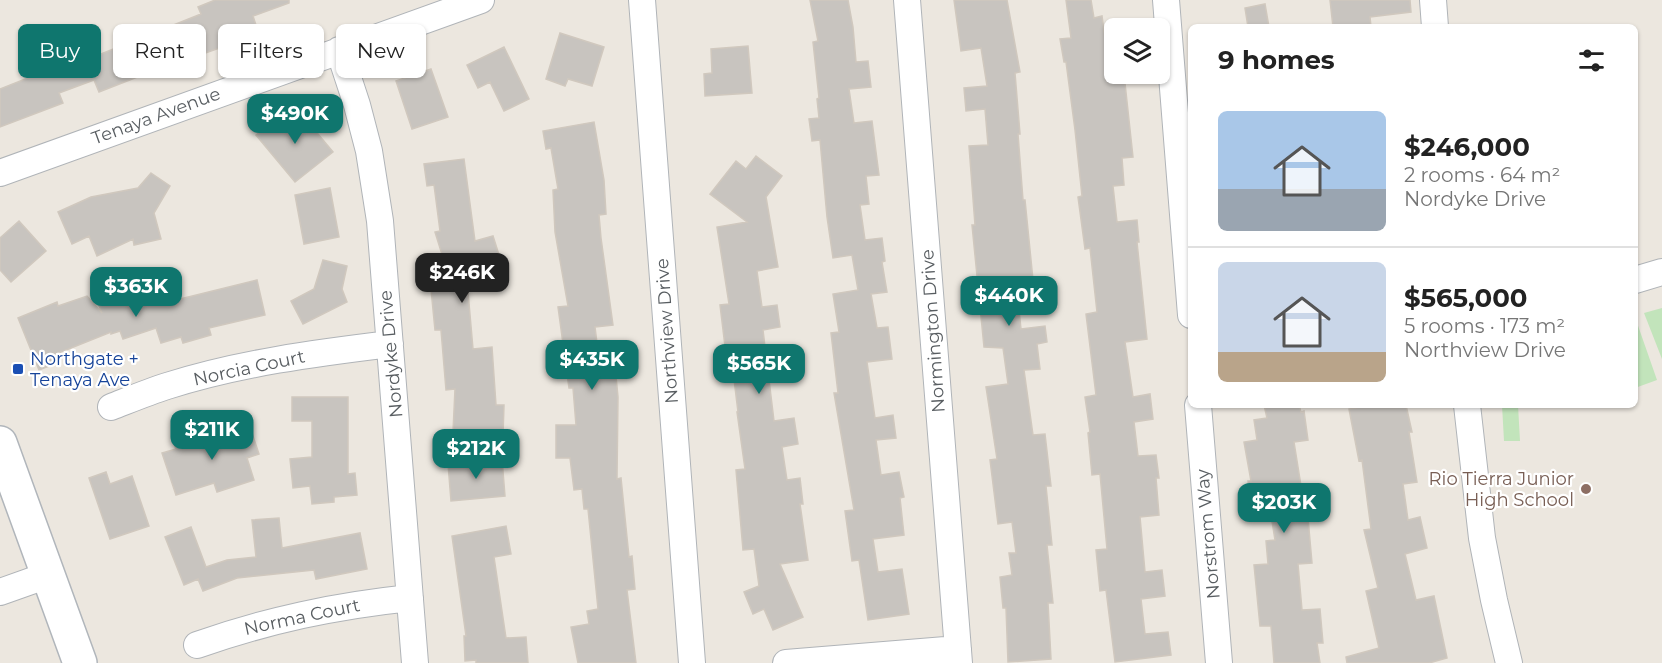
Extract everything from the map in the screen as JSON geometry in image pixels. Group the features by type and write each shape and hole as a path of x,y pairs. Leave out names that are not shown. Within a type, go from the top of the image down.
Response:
{"main road":[{"path":"0,443 80,663"}],"street":[{"name":"Tenaya Avenue","path":"413,24 481,0"},
{"name":"Northview Drive","path":"642,0 692,663"},
{"name":"Normington Drive","path":"908,0 958,656"},
{"path":"1166,0 1188,277"},
{"path":"1433,0 1435,24"},
{"name":"Tenaya Avenue","path":"0,173 336,51"},
{"name":"Nordyke Drive","path":"348,78 369,151 380,220 415,663"},
{"path":"1638,278 1662,273"},
{"name":"Norcia Court","path":"111,407 168,386 238,368 325,352 390,344"},
{"name":"Norstrom Way","path":"1198,408 1219,663"},
{"path":"1467,408 1482,538 1509,663"},
{"path":"0,592 48,575"},
{"name":"Norma Court","path":"197,645 244,629 315,611 410,598"},
{"path":"786,663 958,656"}],"green space":[{"path":"1662,308 1662,359 1644,313"},
{"path":"1638,326 1657,380 1638,387"},
{"path":"1502,408 1518,408 1520,441 1504,441"}],"building":[{"path":"215,0 289,0 289,3 253,16 256,24 218,24 218,49 206,53 206,24 176,24 201,14 198,7"},
{"path":"810,0 848,0 856,62 868,61 871,87 849,89 854,123 872,121 879,175 866,176 869,204 860,205 865,240 882,238 885,261 882,262 887,292 871,294 877,328 888,327 892,359 867,362 875,418 893,415 896,438 876,440 881,475 899,472 904,497 900,498 904,535 873,539 878,572 902,569 909,614 868,620 859,560 852,561 845,511 854,510 834,393 838,393 831,333 839,332 833,294 858,290 852,255 833,258 820,140 812,141 809,119 819,118 817,99 819,98 813,42 818,41"},
{"path":"954,0 1007,0 1020,72 1015,73 1020,134 1018,134 1034,290 1017,291 1021,329 1045,326 1047,342 1037,344 1040,369 1024,370 1033,435 1045,434 1051,486 1046,486 1052,545 1047,545 1053,603 1048,603 1051,659 1008,662 1006,608 1003,608 1000,577 1012,575 1009,553 1016,553 1012,522 998,524 990,460 997,459 986,387 1008,384 1003,348 984,347 972,225 975,225 969,146 988,145 985,109 966,111 964,88 987,86 981,48 961,51"},
{"path":"1066,0 1091,0 1094,18 1102,16 1104,84 1125,84 1133,157 1122,158 1124,185 1113,186 1117,222 1137,220 1139,242 1137,242 1147,339 1125,342 1133,397 1150,394 1153,419 1134,422 1138,456 1156,455 1159,478 1156,478 1159,515 1140,517 1145,572 1162,570 1165,596 1141,599 1145,634 1168,632 1171,655 1115,662 1106,590 1100,591 1096,550 1107,549 1100,474 1092,475 1088,433 1090,432 1085,397 1096,395 1086,314 1097,312 1090,248 1085,249 1078,197 1082,196 1075,130 1066,62 1064,62 1060,39 1071,38"},
{"path":"1330,0 1410,0 1411,12 1370,17 1371,24 1333,24"},
{"path":"1265,4 1268,24 1248,24 1245,8"},
{"path":"560,33 604,47 592,86 568,79 565,86 546,79"},
{"path":"748,46 752,93 705,96 704,74 712,73 711,49"},
{"path":"504,47 529,99 504,111 490,82 478,88 467,65"},
{"path":"113,49 113,78 135,78 99,92 94,80 59,93 63,103 0,127 0,89 28,78 101,78 101,54"},
{"path":"431,69 448,117 412,129 396,81 405,78 426,78 426,71"},
{"path":"287,111 296,122 303,116 333,152 295,182 256,135"},
{"path":"594,122 604,180 606,214 599,215 613,325 595,327 600,367 615,366 618,397 617,479 621,478 629,557 632,556 635,589 627,590 636,663 578,663 571,627 589,624 587,611 598,609 588,509 584,509 582,489 574,490 570,458 556,458 556,425 576,425 573,388 569,388 558,307 568,306 555,232 553,190 558,189 551,148 546,149 543,131"},
{"path":"756,156 782,176 766,197 778,267 757,271 762,307 777,305 780,327 763,330 774,421 794,418 798,444 782,447 787,480 800,478 803,504 800,504 808,560 780,564 803,617 773,630 764,609 753,614 744,592 759,586 754,549 743,550 736,470 745,469 733,371 728,371 720,305 729,304 717,227 747,222 710,194 736,161 746,169"},
{"path":"464,159 475,241 493,236 500,258 466,269 473,349 492,347 496,405 504,405 503,435 453,432 455,389 446,390 441,330 435,330 430,279 449,277 435,232 440,231 434,185 427,186 424,164"},
{"path":"151,173 170,186 154,213 161,239 134,245 133,239 97,256 89,236 72,244 58,212 91,197 138,188"},
{"path":"330,188 339,237 304,244 295,195"},
{"path":"19,221 46,251 11,282 0,270 0,238"},
{"path":"323,260 347,266 342,289 347,302 303,324 291,301 314,289"},
{"path":"257,280 265,315 209,328 211,335 183,343 181,337 161,343 156,328 123,339 120,331 111,334 111,332 56,354 59,362 39,370 18,318 57,302 58,306 87,296 102,313 94,294 123,284 131,308 175,296 176,300"},
{"path":"292,397 348,397 348,474 355,473 357,495 334,497 334,502 312,504 310,486 293,488 290,459 312,457 312,421 292,421"},
{"path":"1265,408 1300,408 1301,412 1304,411 1308,440 1294,442 1302,492 1316,490 1319,517 1308,518 1312,563 1298,564 1302,610 1320,609 1323,643 1317,643 1320,663 1274,663 1271,626 1260,626 1254,565 1268,564 1266,541 1275,540 1269,503 1252,506 1248,481 1251,481 1244,442 1257,440 1254,420 1267,418"},
{"path":"1407,408 1412,432 1409,432 1417,482 1403,484 1408,520 1420,517 1427,548 1405,554 1416,600 1434,596 1447,658 1429,663 1347,663 1346,657 1379,648 1366,591 1378,588 1364,530 1371,529 1362,460 1359,461 1349,409"},
{"path":"249,424 259,454 247,458 254,480 217,492 214,483 176,495 162,453 176,449 173,441 191,435 193,441"},
{"path":"502,459 505,496 451,501 448,464"},
{"path":"106,472 110,484 132,476 149,526 110,539 89,478"},
{"path":"279,518 282,548 360,533 367,569 316,579 314,570 237,578 203,591 198,579 184,585 165,537 191,527 206,567 227,560 256,557 252,520"},
{"path":"506,526 511,554 494,557 506,638 526,637 528,663 465,661 464,636 466,636 452,536"}],"place":[{"name":"Northgate + Tenaya Ave","path":"18,369"},
{"name":"Rio Tierra Junior High School","path":"1586,489"}]}
